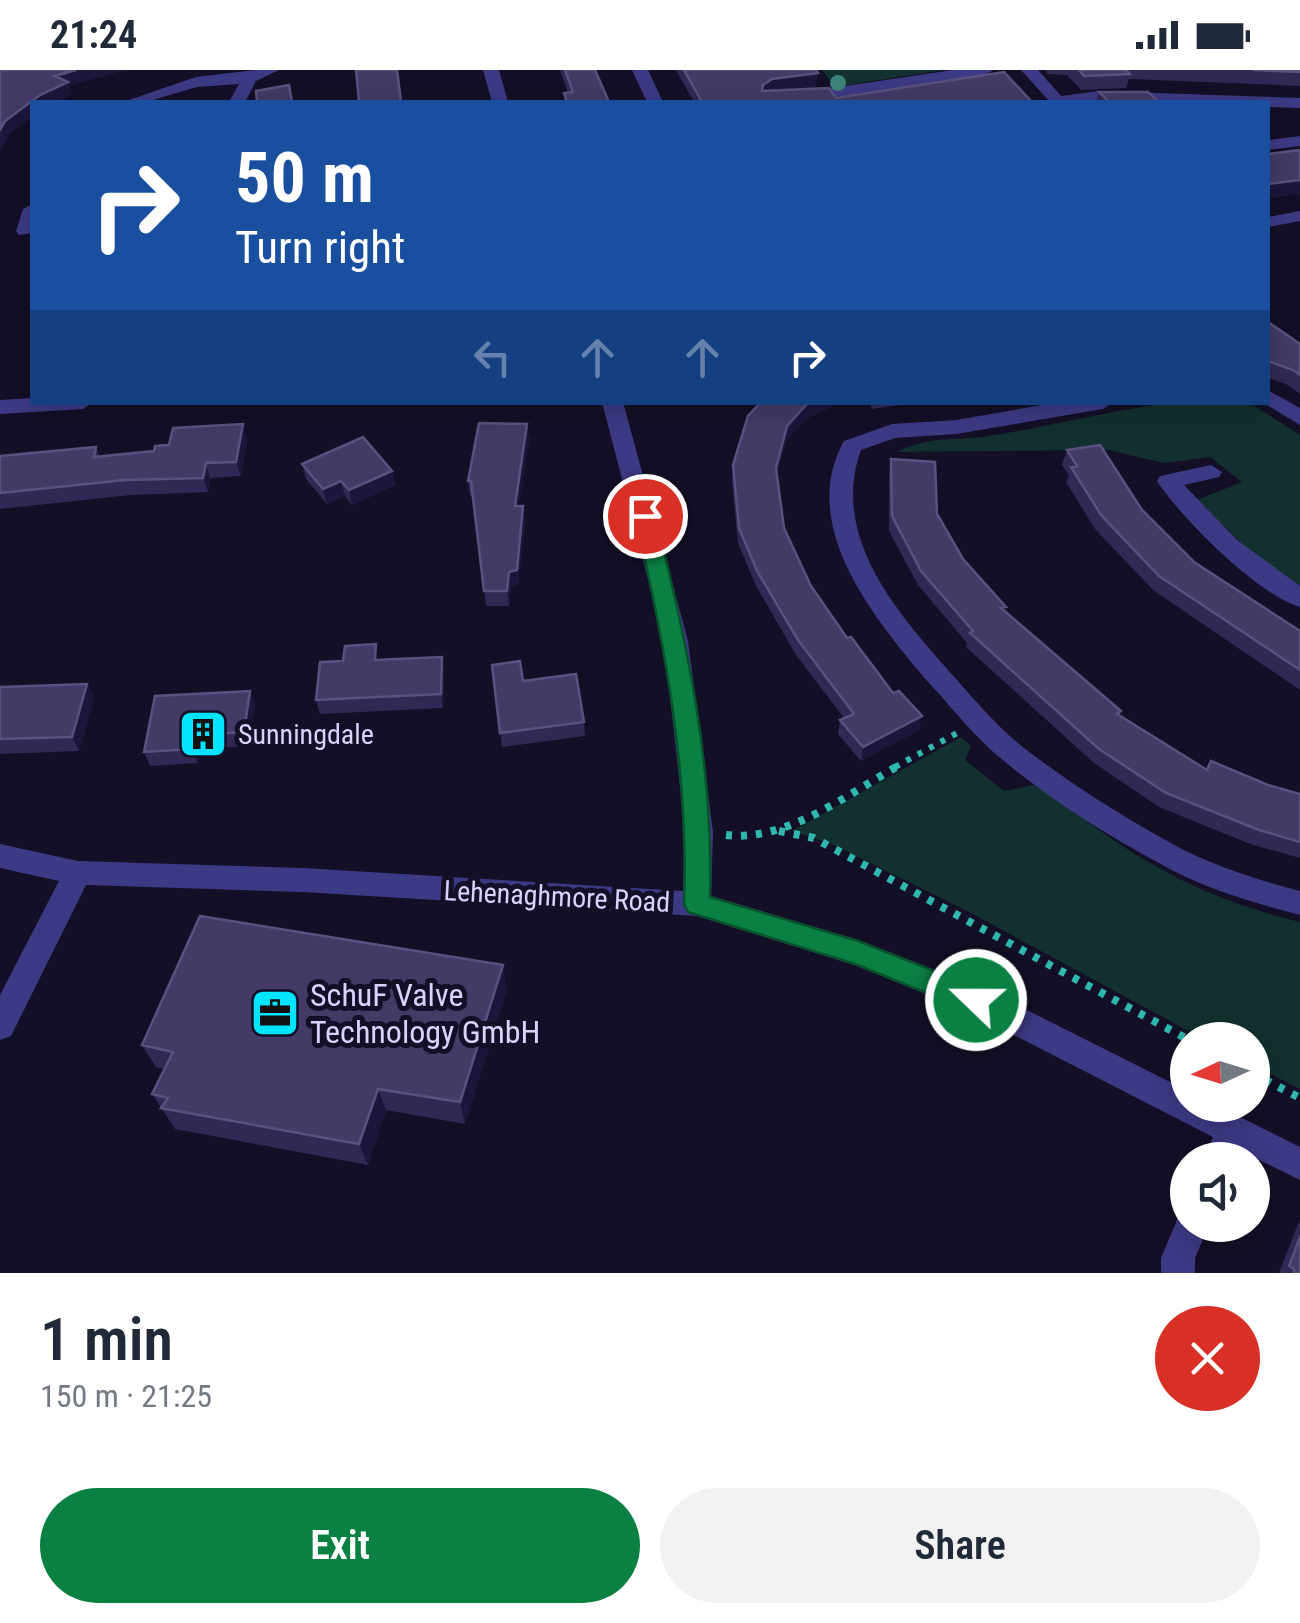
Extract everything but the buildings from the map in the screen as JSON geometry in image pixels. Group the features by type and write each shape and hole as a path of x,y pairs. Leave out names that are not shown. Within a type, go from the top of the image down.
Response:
{"street":[{"path":"138,100 196,82 250,78 271,70"},
{"path":"490,70 499,100"},
{"path":"640,70 654,100"},
{"path":"785,100 985,70"},
{"path":"1029,70 1055,100"},
{"path":"238,100 250,78"},
{"path":"1071,100 1099,96 1184,100"},
{"path":"1270,102 1300,103"},
{"path":"1270,146 1300,142"},
{"path":"25,231 30,216"},
{"path":"1270,222 1300,216"},
{"path":"1270,398 1300,418"},
{"path":"0,407 33,405"},
{"path":"613,405 676,641 700,832 697,904"},
{"path":"1086,405 956,428 892,431 852,446 840,478 847,537 866,580 892,623 978,721 1012,753 1076,799 1170,856 1243,888 1300,903"},
{"path":"1211,472 1168,481 1191,511 1240,557 1300,598"},
{"name":"Lehenaghmore Road","path":"0,856 78,873 303,880 697,904 858,953 976,1000 1300,1164"},
{"path":"0,1026 78,873"},
{"path":"1227,1142 1232,1130"},
{"path":"1178,1273 1178,1258 1185,1242"}],"path":[{"path":"700,832 753,838 779,831 978,721"},
{"path":"779,831 814,838 1170,1030"},
{"path":"1270,1082 1300,1098"}],"green space":[{"path":"822,70 944,70 835,87"},
{"path":"1253,405 1300,435 1300,586 1254,556 1197,500 1242,482 1210,457 1164,463 1109,450 896,452 934,441 995,435 1134,408"},
{"path":"961,737 971,746 965,760 1004,791 1039,784 1101,831 1161,869 1225,899 1300,922 1300,1089 1270,1074 1270,1022 1172,1022 969,912 834,845 792,831"}],"place":[{"name":"Sunningdale","path":"203,734"},
{"name":"SchuF Valve Technology GmbH","path":"275,1013"}],"route":[{"path":"645,516 676,641 700,832 697,904 858,953 976,1000"}]}
